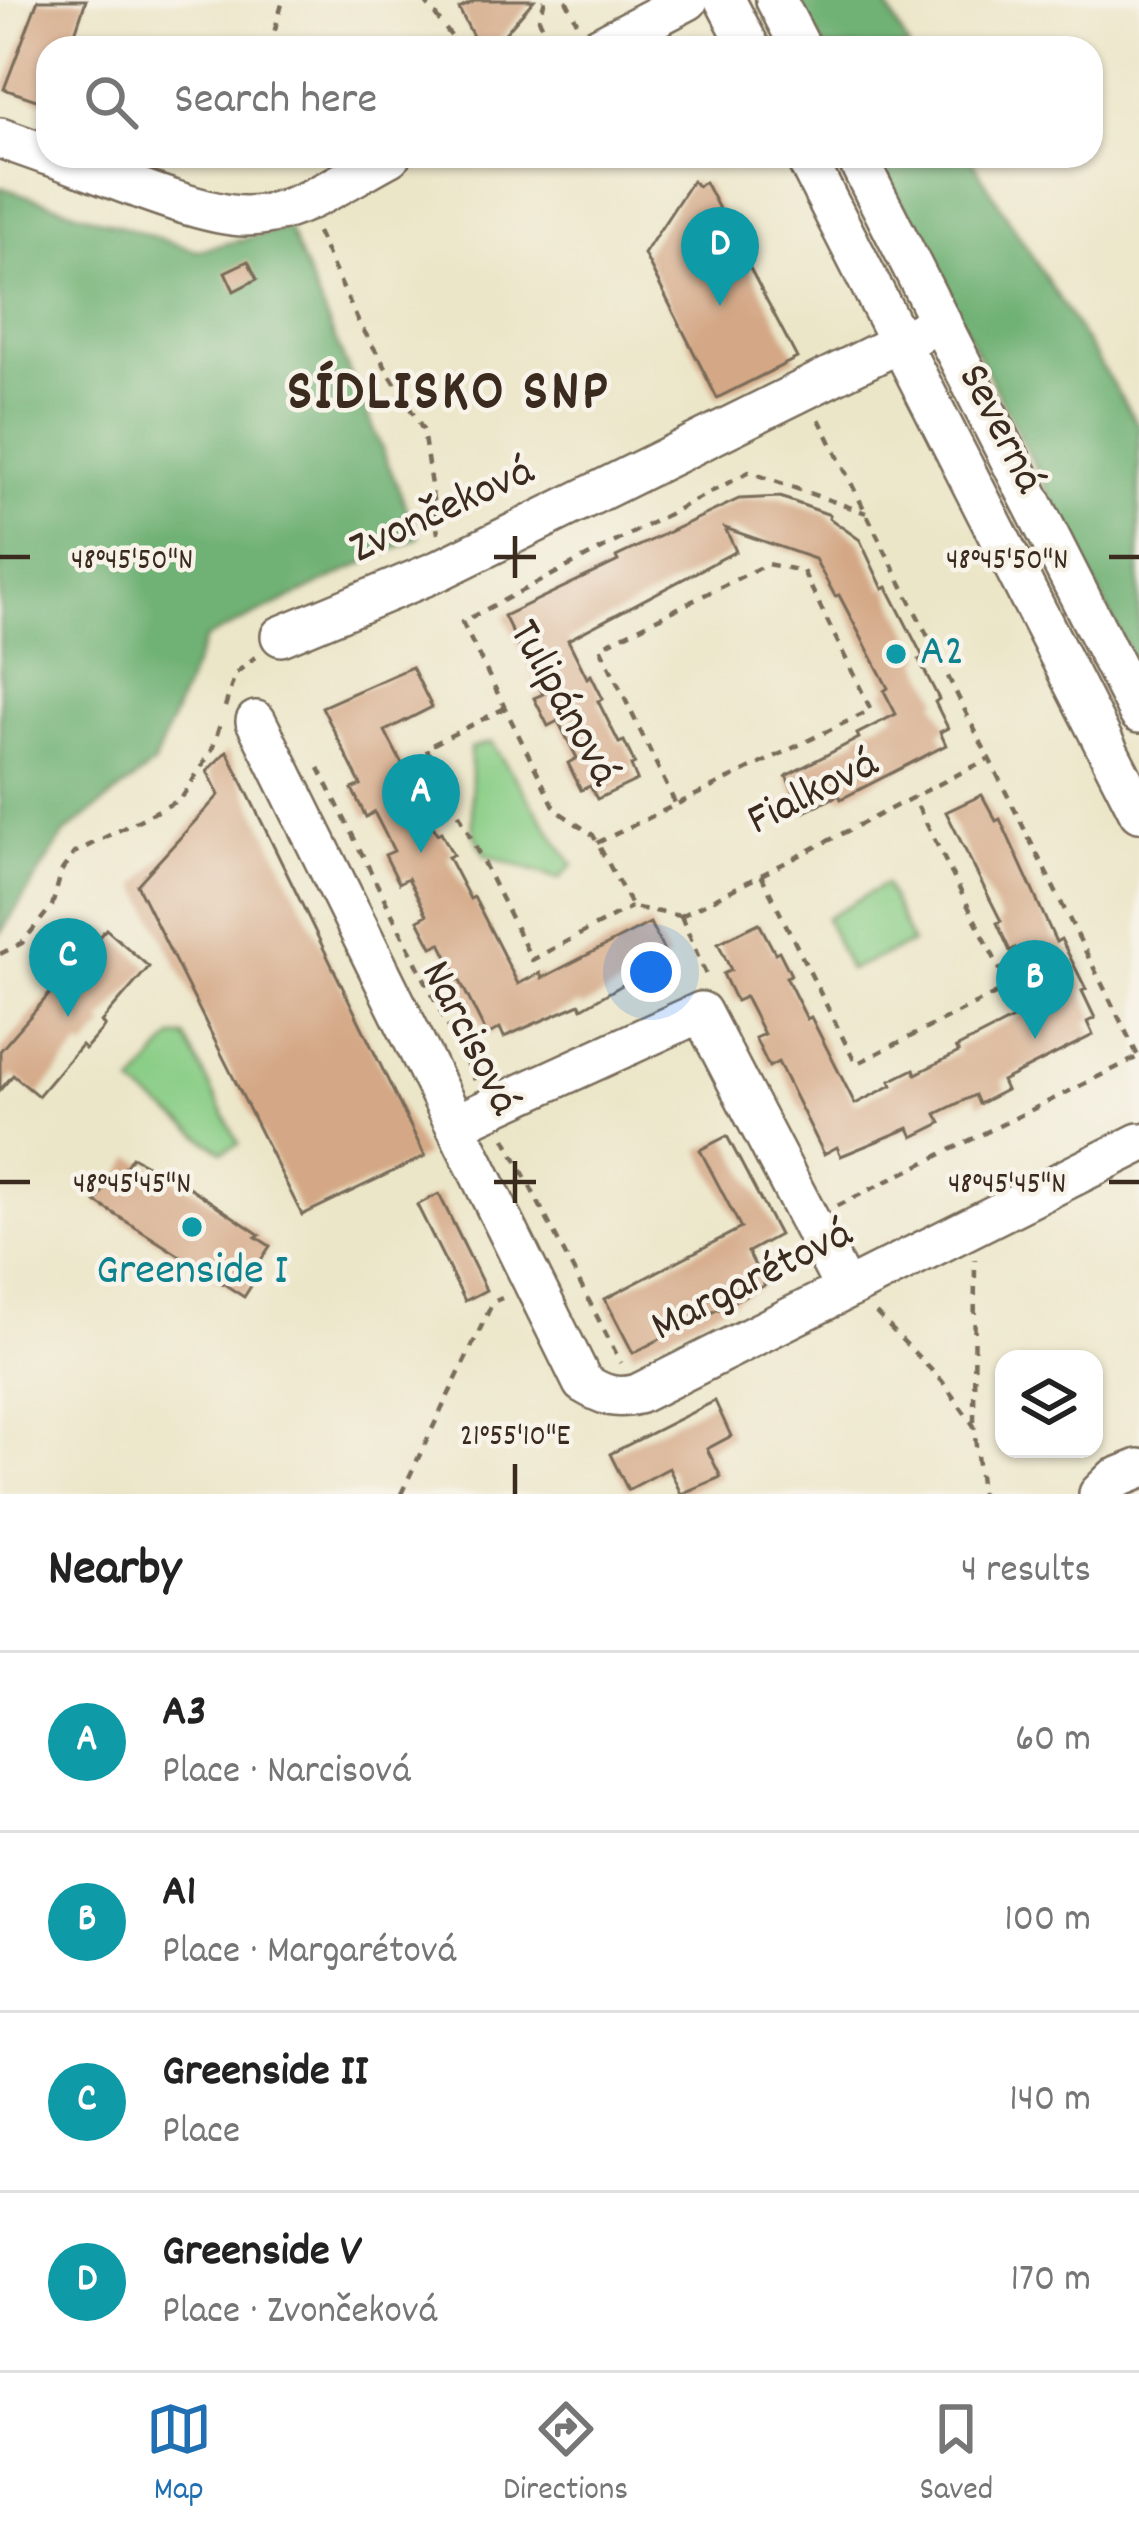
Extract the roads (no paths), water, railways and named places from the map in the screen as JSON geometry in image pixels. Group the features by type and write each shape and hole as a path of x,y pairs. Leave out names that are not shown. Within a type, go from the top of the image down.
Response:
{"street":[{"path":"620,36 688,0"},
{"path":"725,0 743,36"},
{"path":"776,0 795,36"},
{"path":"0,138 36,150"},
{"path":"88,168 215,212 244,217 303,201 368,168"},
{"name":"Severná","path":"811,168 1139,812"},
{"name":"Severná","path":"862,168 1139,713"},
{"name":"Zvončeková","path":"281,636 440,570 941,322"},
{"name":"Narcisová","path":"256,721 473,1117 534,1282 583,1383 620,1394"},
{"path":"473,1117 701,1012 850,1287"},
{"name":"Margarétová","path":"620,1394 850,1287 1139,1143"},
{"path":"1099,1494 1114,1479 1139,1469"}],"place":[{"name":"Greenside V","path":"720,306"},
{"name":"A2","path":"896,654"},
{"name":"A3","path":"421,853"},
{"name":"Greenside II","path":"68,1017"},
{"name":"A1","path":"1035,1039"},
{"name":"Greenside I","path":"192,1227"}],"district":[{"name":"SÍDLISKO SNP","path":"449,396"}]}
